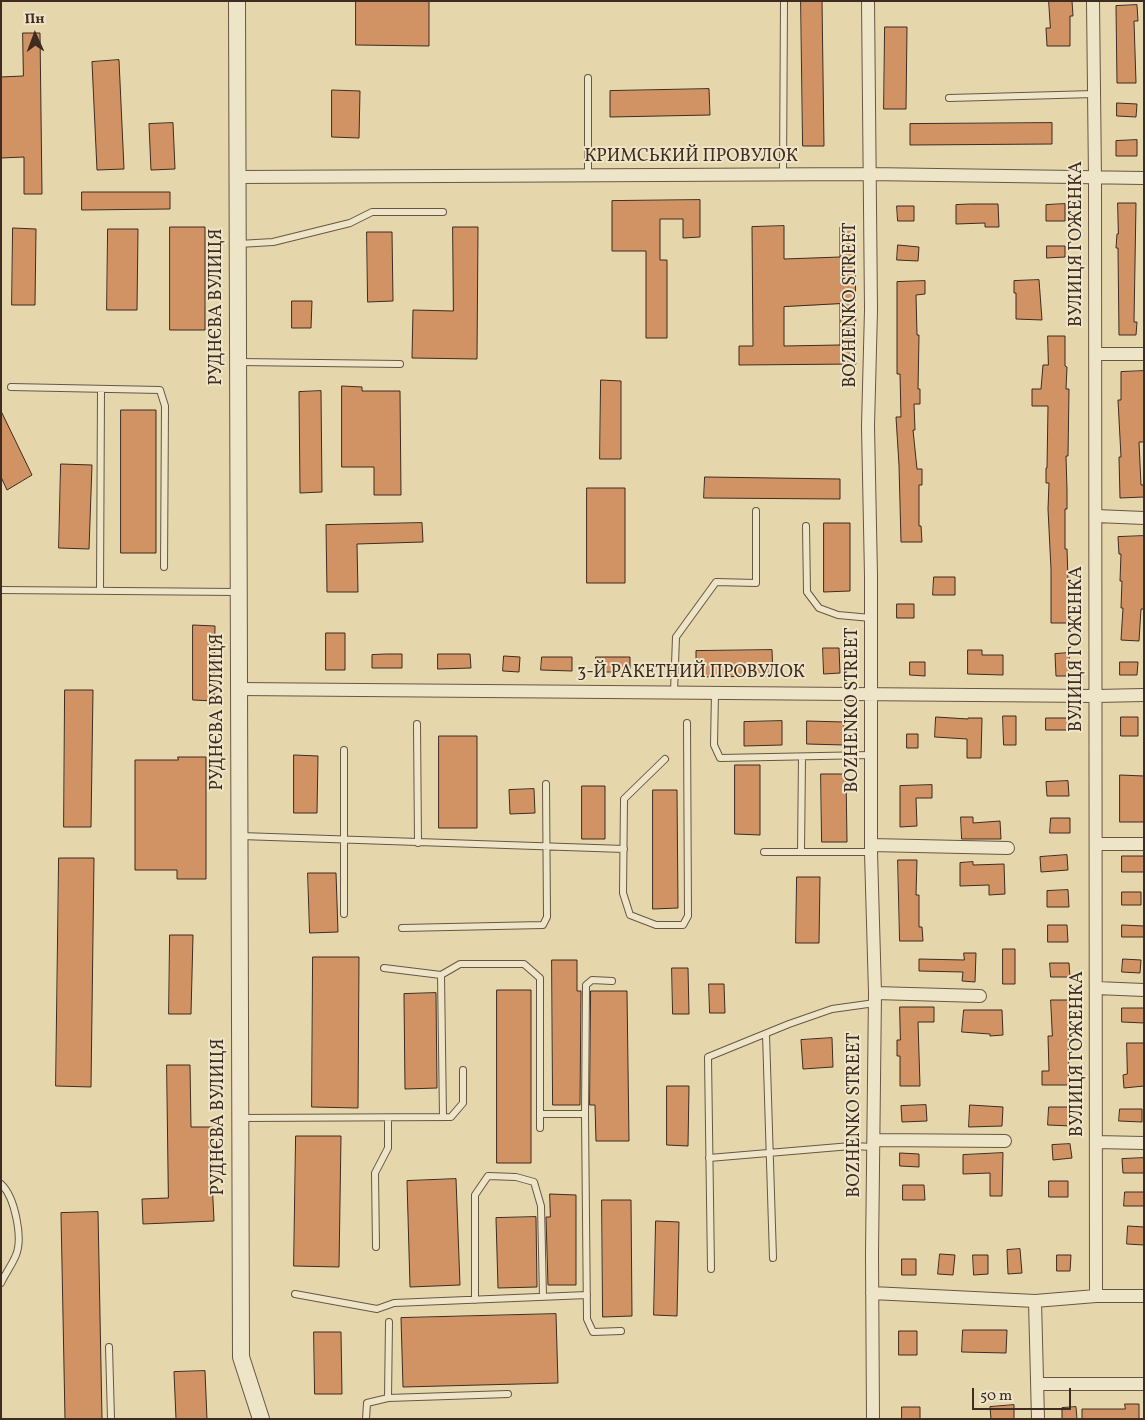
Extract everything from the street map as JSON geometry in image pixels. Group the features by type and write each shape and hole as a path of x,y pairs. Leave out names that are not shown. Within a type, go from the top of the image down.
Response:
{"street":[{"name":"РУДНЄВА ВУЛИЦЯ","path":"237,1 241,1357 261,1419"},
{"name":"BOZHENKO STREET","path":"868,1 871,310 868,426 871,618 871,848 875,998 872,1293 873,1419"},
{"name":"ВУЛИЦЯ ГОЖЕНКА","path":"1093,1 1096,354 1096,1296"},
{"name":"КРИМСЬКИЙ ПРОВУЛОК","path":"238,177 869,174 1144,178"},
{"path":"1096,354 1144,354"},
{"path":"1096,516 1144,518"},
{"name":"3-Й РАКЕТНИЙ ПРОВУЛОК","path":"239,689 1144,695"},
{"path":"1096,844 1144,844"},
{"path":"871,848 1008,848"},
{"path":"1096,988 1144,990"},
{"path":"875,998 980,996"},
{"path":"874,1144 1005,1141"},
{"path":"1096,1142 1144,1143"},
{"path":"872,1293 1035,1301 1096,1296 1144,1296"},
{"path":"1035,1301 1038,1419"},
{"path":"1037,1384 1144,1384"}],"lane":[{"path":"784,1 784,175"},
{"path":"588,78 588,176"},
{"path":"949,98 1094,94"},
{"path":"238,244 273,242 350,223 372,212 443,212"},
{"path":"238,362 400,364"},
{"path":"11,387 160,390 165,406 164,566"},
{"path":"100,590 102,389"},
{"path":"674,692 676,637 716,582 756,583 756,511"},
{"path":"806,526 807,592 819,608 838,616 871,618"},
{"path":"1,590 238,592"},
{"path":"715,692 714,745 720,758 871,755"},
{"path":"665,759 624,799 623,893 630,914 656,925 683,924 688,916 687,723"},
{"path":"417,724 418,843"},
{"path":"344,750 344,914"},
{"path":"801,852 802,756"},
{"path":"402,928 543,926 547,917 546,784"},
{"path":"239,836 624,850"},
{"path":"764,852 871,848"},
{"path":"384,968 441,975 460,964 524,964 540,978 540,1128"},
{"path":"441,975 443,1117"},
{"path":"612,981 592,980 586,985 587,1319 593,1332 621,1331"},
{"path":"711,1269 708,1057 832,1009 875,998"},
{"path":"766,1034 773,1258"},
{"path":"240,1118 450,1117 463,1103 463,1070"},
{"path":"540,1114 585,1114"},
{"path":"376,1246 375,1173 388,1148 388,1118"},
{"path":"709,1158 874,1144"},
{"path":"475,1300 474,1195 488,1176 516,1177 534,1182 541,1206 543,1297"},
{"path":"1,1184 8,1190 19,1230 17,1254 1,1284"},
{"path":"295,1294 377,1309 394,1303 587,1295"},
{"path":"388,1398 389,1322"},
{"path":"109,1347 111,1419"},
{"path":"366,1419 367,1402 388,1398 508,1394"}],"building":[{"path":"356,1 429,1 429,46 356,45"},
{"path":"801,1 822,1 824,146 803,146"},
{"path":"1049,1 1072,1 1073,16 1070,16 1070,46 1047,46 1046,28 1050,28"},
{"path":"1137,5 1138,21 1134,21 1136,83 1117,83 1116,6"},
{"path":"885,27 907,27 906,109 884,109"},
{"path":"23,33 40,33 42,194 24,194 24,157 1,158 1,77 23,76"},
{"path":"119,60 124,169 97,170 92,62"},
{"path":"709,89 710,115 610,117 610,91"},
{"path":"332,90 360,91 359,138 332,137"},
{"path":"1117,103 1137,104 1136,117 1117,116"},
{"path":"173,123 175,169 151,170 149,124"},
{"path":"1052,123 1052,144 910,145 910,124"},
{"path":"1137,140 1137,156 1116,156 1116,141"},
{"path":"82,192 170,192 170,209 82,210"},
{"path":"700,200 700,237 683,238 683,219 660,219 660,260 667,260 667,338 646,338 646,251 612,251 612,201"},
{"path":"1118,203 1136,203 1134,322 1137,322 1136,335 1119,335 1118,248 1116,248"},
{"path":"998,204 999,227 985,227 985,223 956,224 956,205"},
{"path":"1065,204 1065,221 1046,221 1046,205"},
{"path":"897,206 914,206 914,221 898,221"},
{"path":"784,226 784,259 840,257 840,227 855,227 856,364 739,365 739,346 753,346 752,227","holes":["840,304 840,345 784,346 784,307"]},
{"path":"170,227 205,227 205,330 170,330"},
{"path":"453,227 478,227 477,359 412,358 413,310 453,311"},
{"path":"13,228 36,229 35,305 12,305"},
{"path":"108,229 138,229 137,310 107,310"},
{"path":"367,232 392,232 393,301 368,302"},
{"path":"898,245 919,247 918,261 897,260"},
{"path":"1047,246 1065,246 1065,257 1047,258"},
{"path":"1039,280 1042,320 1016,319 1014,281"},
{"path":"925,281 925,294 916,295 917,335 919,335 918,389 920,389 920,404 914,404 915,430 913,430 917,469 922,469 922,485 919,485 919,526 921,526 922,542 901,542 896,417 901,417 900,374 897,374 897,282"},
{"path":"292,301 312,301 311,328 292,328"},
{"path":"1048,336 1065,336 1066,389 1069,389 1065,549 1067,549 1068,579 1070,578 1069,623 1051,623 1049,483 1046,483 1048,406 1032,406 1032,389 1041,389 1043,365 1048,365"},
{"path":"1144,371 1144,442 1139,442 1141,485 1144,485 1144,497 1120,498 1119,457 1121,457 1118,400 1121,400 1121,372"},
{"path":"601,380 621,381 621,459 600,459"},
{"path":"342,386 362,387 362,391 400,391 401,495 374,495 374,467 342,467"},
{"path":"321,391 322,492 300,493 299,392"},
{"path":"121,410 156,410 156,553 121,553"},
{"path":"1,411 32,475 7,490 1,477"},
{"path":"61,464 92,465 89,549 59,548"},
{"path":"705,477 840,479 840,499 704,498"},
{"path":"587,488 625,488 625,583 587,583"},
{"path":"422,523 423,542 357,544 358,592 327,592 326,525"},
{"path":"824,523 850,523 850,591 824,592"},
{"path":"1144,536 1144,609 1141,609 1139,641 1121,640 1123,608 1121,608 1121,554 1119,554 1118,537"},
{"path":"934,577 955,577 955,595 933,595"},
{"path":"897,604 914,604 914,618 897,618"},
{"path":"193,625 215,626 214,701 193,700"},
{"path":"326,633 345,633 345,670 326,670"},
{"path":"823,648 839,648 840,673 824,674"},
{"path":"772,650 773,676 696,677 696,651"},
{"path":"968,650 982,650 982,655 1003,655 1003,675 968,674"},
{"path":"1069,653 1070,676 1056,676 1055,654"},
{"path":"402,654 402,668 372,668 372,655"},
{"path":"438,654 470,654 471,668 438,669"},
{"path":"504,656 520,657 519,672 503,671"},
{"path":"542,657 572,657 572,671 541,670"},
{"path":"596,657 630,657 630,672 597,672"},
{"path":"910,662 925,662 925,676 910,675"},
{"path":"1120,662 1138,662 1137,675 1120,675"},
{"path":"65,690 93,690 91,827 64,827"},
{"path":"1003,716 1016,716 1016,745 1004,745"},
{"path":"936,717 982,718 981,758 967,758 967,739 935,737"},
{"path":"1121,717 1138,717 1138,736 1121,736"},
{"path":"1046,718 1070,718 1070,730 1046,730"},
{"path":"782,721 782,745 744,746 744,722"},
{"path":"807,721 844,722 844,745 807,744"},
{"path":"907,734 918,734 918,748 907,748"},
{"path":"439,736 477,736 477,828 439,828"},
{"path":"294,755 318,756 317,813 294,813"},
{"path":"178,757 206,757 206,879 177,879 177,870 135,870 135,760 178,760"},
{"path":"735,765 760,765 760,835 735,834"},
{"path":"821,774 846,774 847,842 822,842"},
{"path":"1120,775 1144,776 1144,822 1120,822"},
{"path":"1068,781 1069,796 1047,796 1046,782"},
{"path":"932,785 932,798 916,798 917,826 900,827 900,786"},
{"path":"582,786 605,786 605,839 582,839"},
{"path":"534,789 535,813 510,814 509,790"},
{"path":"653,790 677,790 678,908 653,909"},
{"path":"961,817 973,817 973,823 1000,821 1001,839 962,839"},
{"path":"1051,818 1070,818 1070,833 1050,833"},
{"path":"1067,855 1068,870 1041,872 1040,857"},
{"path":"1122,856 1144,856 1144,872 1122,872"},
{"path":"59,858 94,858 91,1087 56,1086"},
{"path":"898,860 917,860 916,895 919,895 919,927 922,927 923,941 900,941"},
{"path":"973,862 973,865 1004,864 1005,894 989,895 989,885 960,886 960,863"},
{"path":"308,873 336,873 338,932 310,933"},
{"path":"797,877 820,877 819,943 796,943"},
{"path":"1068,890 1069,907 1047,907 1047,891"},
{"path":"1122,892 1141,892 1141,905 1122,905"},
{"path":"1048,925 1067,925 1068,942 1048,942"},
{"path":"1122,925 1144,926 1144,937 1122,937"},
{"path":"170,935 193,935 191,1014 169,1014"},
{"path":"1003,949 1015,949 1015,984 1003,984"},
{"path":"964,953 976,953 975,982 962,981 963,972 919,971 919,959 964,960"},
{"path":"313,957 359,957 358,1108 312,1107"},
{"path":"1123,959 1141,960 1140,973 1122,972"},
{"path":"552,960 577,960 577,991 581,991 580,1105 553,1105"},
{"path":"1050,963 1069,963 1070,977 1051,977"},
{"path":"672,968 688,968 689,1014 673,1014"},
{"path":"709,984 724,984 725,1013 710,1013"},
{"path":"497,990 531,990 531,1163 497,1163"},
{"path":"591,991 627,991 629,1141 596,1141 595,1105 590,1105"},
{"path":"436,993 437,1088 405,1089 404,994"},
{"path":"1051,1000 1068,1000 1069,1085 1042,1085 1042,1071 1049,1071 1048,1036 1052,1036"},
{"path":"900,1007 934,1007 934,1022 918,1022 920,1086 900,1086 900,1056 897,1056 897,1040 900,1040"},
{"path":"1122,1008 1144,1008 1144,1023 1122,1022"},
{"path":"964,1010 1002,1010 1003,1035 990,1036 990,1034 962,1032"},
{"path":"832,1038 833,1067 803,1069 801,1040"},
{"path":"1127,1043 1144,1043 1144,1086 1124,1088 1123,1075 1127,1074"},
{"path":"167,1065 190,1065 191,1127 213,1127 212,1180 214,1221 143,1224 142,1199 168,1198"},
{"path":"667,1086 689,1086 688,1146 667,1145"},
{"path":"926,1105 927,1121 902,1122 901,1106"},
{"path":"970,1105 1003,1107 1002,1126 969,1127"},
{"path":"1049,1107 1071,1107 1071,1126 1048,1125"},
{"path":"1120,1109 1142,1109 1142,1122 1119,1121"},
{"path":"296,1136 341,1136 339,1267 294,1266"},
{"path":"1070,1144 1072,1158 1053,1160 1052,1145"},
{"path":"900,1153 919,1154 919,1167 900,1166"},
{"path":"1003,1153 1002,1196 990,1196 990,1173 963,1174 963,1155"},
{"path":"1144,1158 1144,1173 1123,1173 1122,1159"},
{"path":"456,1179 460,1285 410,1287 407,1181"},
{"path":"1049,1181 1068,1181 1068,1197 1049,1197"},
{"path":"903,1185 924,1185 925,1200 903,1200"},
{"path":"1125,1192 1144,1192 1144,1206 1124,1206"},
{"path":"550,1194 576,1195 576,1285 548,1285 546,1217 550,1217"},
{"path":"602,1200 631,1200 632,1316 603,1317"},
{"path":"98,1212 102,1419 65,1419 61,1213"},
{"path":"536,1217 537,1287 498,1288 496,1218"},
{"path":"656,1221 679,1222 677,1316 654,1315"},
{"path":"1128,1226 1144,1227 1144,1245 1127,1244"},
{"path":"1020,1249 1022,1273 1008,1274 1007,1250"},
{"path":"940,1254 955,1255 953,1275 938,1274"},
{"path":"973,1255 988,1255 988,1274 974,1275"},
{"path":"1057,1255 1071,1255 1070,1271 1057,1271"},
{"path":"902,1259 916,1259 916,1275 902,1275"},
{"path":"556,1314 558,1383 403,1387 401,1318"},
{"path":"963,1330 1007,1330 1006,1353 962,1352"},
{"path":"899,1331 917,1331 917,1355 899,1355"},
{"path":"314,1332 341,1332 342,1394 315,1394"},
{"path":"205,1371 207,1419 176,1419 174,1372"},
{"path":"1125,1404 1139,1404 1139,1419 1082,1419 1082,1409 1125,1409"},
{"path":"1014,1405 1014,1419 991,1419 990,1407"},
{"path":"902,1407 920,1407 920,1419 902,1419"},
{"path":"1076,1407 1077,1419 1062,1419 1062,1408"}]}
